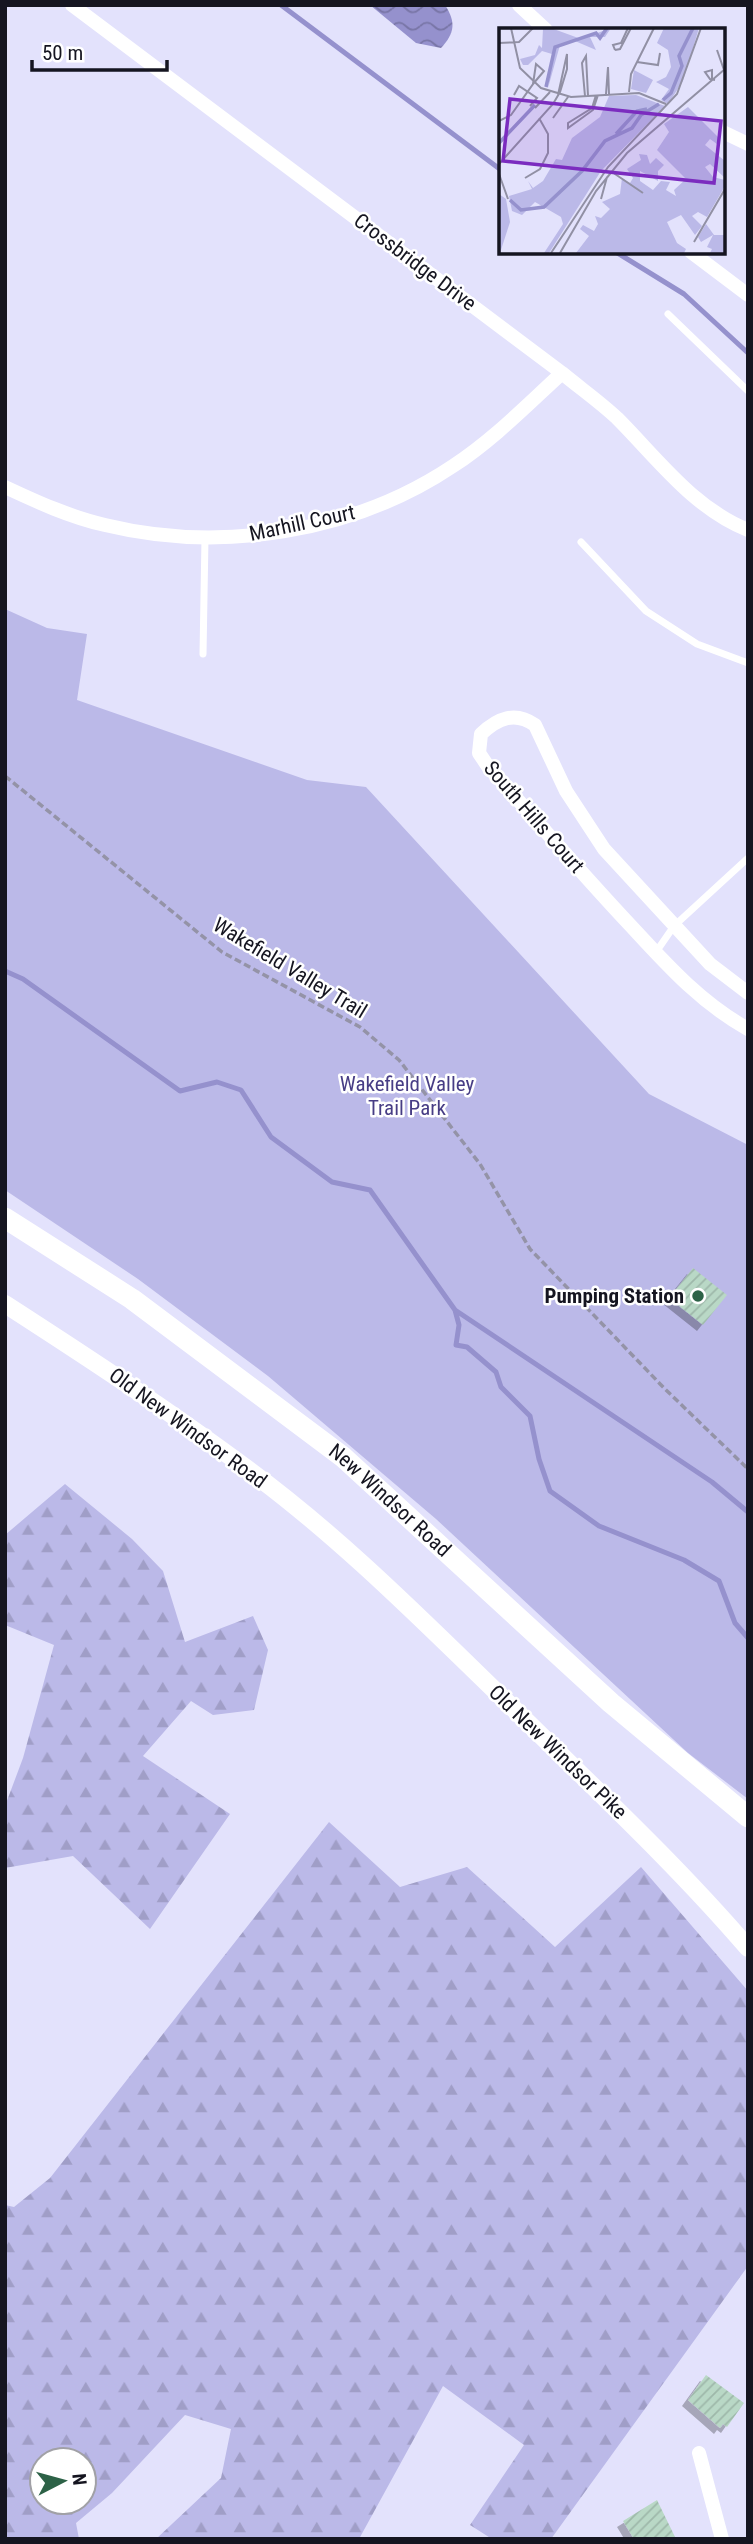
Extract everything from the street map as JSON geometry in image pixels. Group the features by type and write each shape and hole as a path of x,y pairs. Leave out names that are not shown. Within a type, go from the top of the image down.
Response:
{"main road":[{"name":"New Windsor Road","path":"5,1218 132,1299 343,1457 611,1703 748,1817"}],"street":[{"name":"Crossbridge Drive","path":"72,5 562,373 614,415 687,490 713,511 748,530"},
{"path":"519,5 544,28"},
{"path":"725,133 748,144"},
{"path":"694,254 748,295"},
{"name":"Marhill Court","path":"5,487 47,506 105,526 205,538 266,534 317,524 399,496 452,467 484,443 562,373"},
{"name":"South Hills Court","path":"748,993 710,964 604,849 586,825 566,790 535,724 514,716 502,719 481,734 479,753 487,765 655,952 698,996 721,1014 748,1029"},
{"name":"Old New Windsor Road","path":"8,1310 142,1392 246,1468 361,1564"},
{"name":"Old New Windsor Pike","path":"361,1564 606,1798 748,1948"},
{"path":"699,2453 722,2539"}],"lane":[{"path":"668,314 748,391"},
{"path":"203,654 205,538"},
{"path":"582,542 646,611 697,644 748,663"},
{"path":"655,952 674,926 748,858"}],"path":[{"name":"Wakefield Valley Trail","path":"5,776 222,951 360,1027 399,1060 480,1164 530,1248 665,1389 748,1469"}],"green space":[{"name":"Wakefield Valley Trail Park","path":"5,609 47,628 87,634 77,700 307,780 366,787 649,1094 748,1145 748,1799 688,1753 436,1519 268,1376 138,1279 5,1190"},
{"path":"65,1484 132,1539 163,1571 185,1642 253,1616 268,1650 254,1710 213,1715 191,1701 143,1756 230,1814 150,1929 73,1856 5,1868 5,1806 23,1758 54,1645 5,1625 5,1535"},
{"path":"329,1822 400,1887 467,1867 555,1947 641,1867 748,1991 748,2266 551,2539 492,2539 470,2525 524,2445 443,2386 359,2539 156,2539 221,2478 231,2429 185,2415 98,2505 98,2446 28,2446 28,2516 84,2516 76,2523 79,2539 5,2539 5,2205 14,2207 50,2178"}],"water":[{"path":"370,5 445,5 451,17 451,32 441,48 416,43"}],"building":[{"name":"Pumping Station","path":"693,1268 727,1295 703,1325 669,1298"},
{"path":"706,2375 744,2403 727,2427 723,2424 720,2428 688,2400"},
{"path":"657,2500 676,2539 634,2539 623,2521"}],"waterway":[{"path":"281,5 499,168"},
{"path":"619,254 684,294 748,353"},
{"path":"5,971 23,979 180,1091 217,1082 241,1090 271,1137 332,1182 370,1190 455,1310 459,1325 456,1345 467,1347 496,1372 501,1387 530,1416 539,1459 550,1491 599,1526 684,1560 719,1581 735,1623 748,1638"},
{"path":"455,1310 712,1482 748,1512"}],"place":[{"name":"Pumping Station","path":"698,1296"}]}
